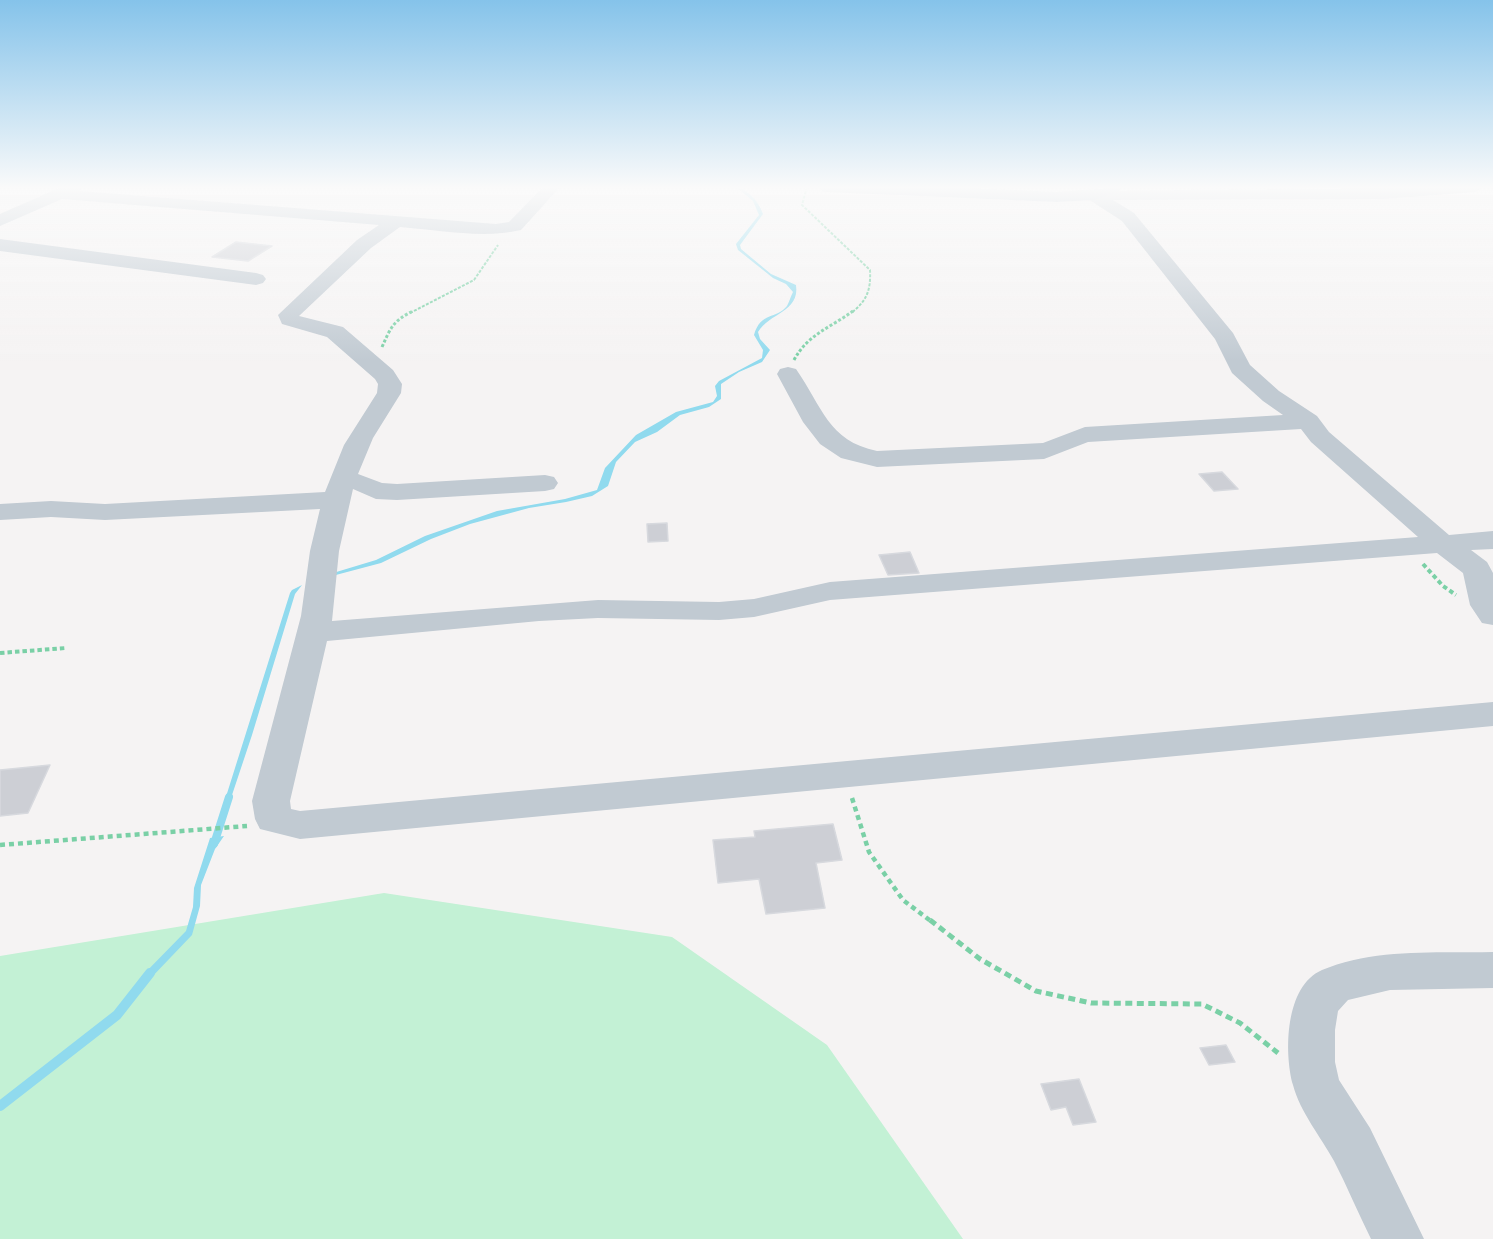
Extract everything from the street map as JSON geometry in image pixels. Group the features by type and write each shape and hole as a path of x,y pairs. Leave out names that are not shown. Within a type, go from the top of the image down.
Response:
{"street":[{"path":"0,245 255,279"},
{"path":"363,245 288,315 289,320 335,332 385,375 390,384 389,393 357,445 340,489 321,581 314,632 271,801 274,819 300,825 1493,714"},
{"path":"1149,245 1225,338 1240,368 1271,396 1308,421 1320,437 1443,544 1476,567 1481,579 1485,605 1493,616"},
{"path":"788,374 824,434 837,446 855,454 877,459 1044,450 1054,449 1085,435 1308,421"},
{"path":"0,512 51,509 105,512 340,489 361,483 376,491 397,492 546,483"},
{"path":"314,632 539,612 598,609 719,611 754,608 830,591 1493,540"},
{"path":"1398,1239 1353,1144 1317,1087 1312,1062 1312,1030 1317,1003 1335,984 1390,972 1493,970"}],"path":[{"path":"374,365 391,327 398,319 474,280 497,245"},
{"path":"788,374 804,343 857,309 868,298 872,284 870,270 844,245"},
{"path":"0,653 66,648"},
{"path":"844,773 869,852 885,877 903,900 980,960 1036,991 1091,1003 1202,1004 1240,1023 1317,1087"},
{"path":"0,845 244,827"}],"green space":[{"path":"384,893 672,937 827,1045 963,1239 0,1239 0,956"}],"water":[{"path":"736,245 740,245 741,249 771,274 796,285 796,294 789,307 769,320 758,332 760,339 770,350 762,362 739,372 721,384 721,399 709,407 680,415 657,432 635,442 616,462 608,486 592,496 529,508 470,524 431,539 381,563 332,576 333,573 376,560 425,536 497,511 565,499 597,490 605,468 636,435 676,412 713,402 717,396 715,386 719,381 762,358 763,350 754,335 757,327 765,319 783,310 793,292 786,284 773,278 738,250"},
{"path":"302,585 295,594 229,804 224,803 290,593"},
{"path":"224,836 215,849 201,885 200,906 192,935 149,980 141,977 186,931 193,907 194,888 210,838"}],"building":[{"path":"231,245 272,246 248,261 212,257"},
{"path":"1222,472 1238,489 1214,491 1199,474"},
{"path":"667,523 668,541 648,542 647,524"},
{"path":"910,552 919,573 888,575 879,555"},
{"path":"50,765 28,813 0,816 0,770"},
{"path":"833,824 842,860 816,863 825,908 766,914 759,879 718,883 713,840 755,837 754,831"},
{"path":"1226,1045 1235,1062 1209,1065 1200,1048"},
{"path":"1079,1079 1096,1122 1073,1125 1066,1107 1051,1110 1041,1084"}],"waterway":[{"path":"214,844 229,797"},
{"path":"0,1106 117,1015 150,973"}]}
